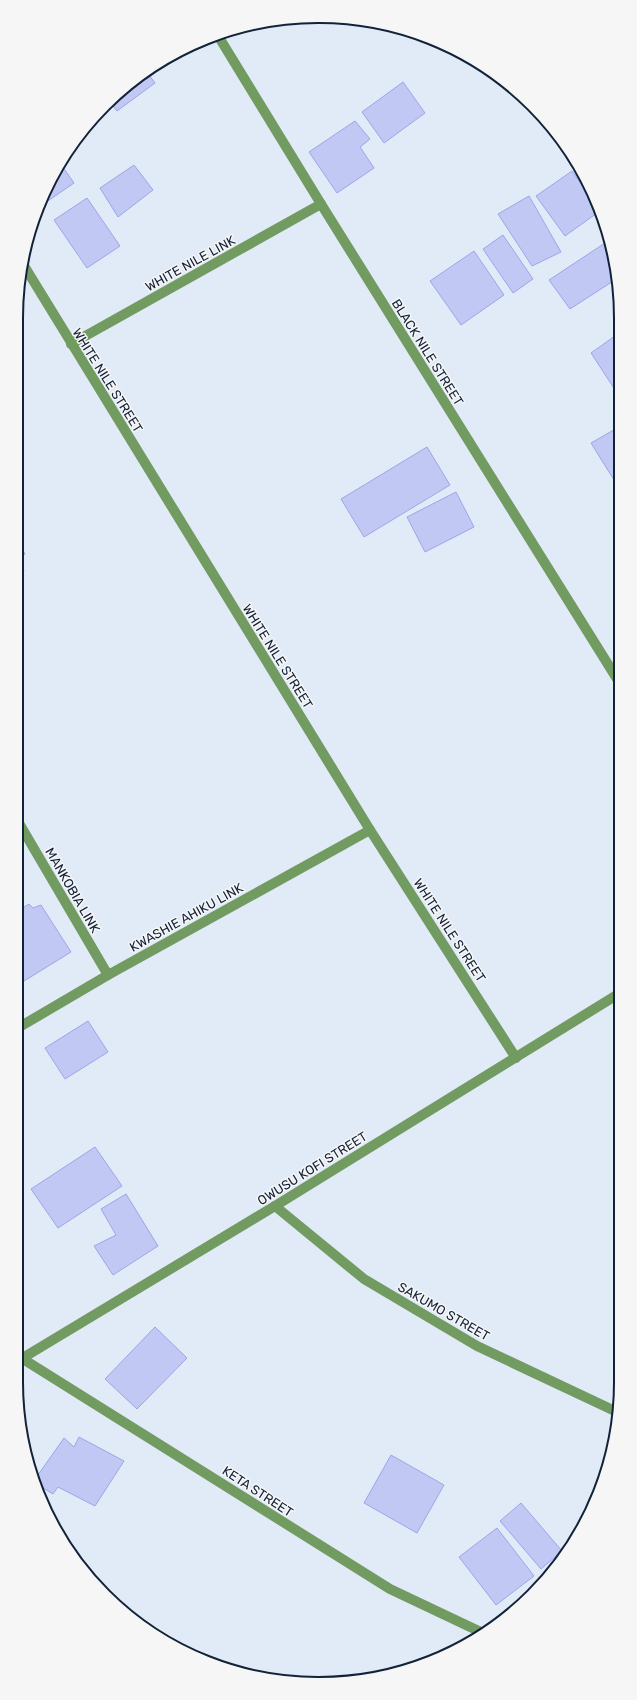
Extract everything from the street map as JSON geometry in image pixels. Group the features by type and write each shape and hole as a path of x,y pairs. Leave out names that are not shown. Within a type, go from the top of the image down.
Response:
{"street":[{"name":"BLACK NILE STREET","path":"221,40 321,204 614,674"},
{"name":"WHITE NILE LINK","path":"71,344 321,204"},
{"name":"WHITE NILE STREET","path":"27,271 370,830 516,1058"},
{"name":"MANKOBIA LINK","path":"23,830 108,975"},
{"name":"KWASHIE AHIKU LINK","path":"23,1025 108,975 370,830"},
{"name":"OWUSU KOFI STREET","path":"23,1358 275,1206 614,997"},
{"name":"SAKUMO STREET","path":"275,1206 364,1279 477,1346 612,1410"},
{"name":"KETA STREET","path":"23,1362 390,1589 477,1630"}],"building":[{"path":"150,76 155,83 117,111 113,107 124,96"},
{"path":"403,82 425,113 384,143 362,112"},
{"path":"355,121 370,139 360,147 374,168 337,193 309,152"},
{"path":"134,165 153,190 118,217 100,188"},
{"path":"64,169 74,183 46,202"},
{"path":"572,171 584,188 595,215 565,236 536,196"},
{"path":"529,196 561,252 532,266 498,214"},
{"path":"87,198 120,246 87,268 54,220"},
{"path":"503,235 533,279 513,293 483,249"},
{"path":"604,243 611,282 570,309 549,280"},
{"path":"474,251 504,295 461,325 430,281"},
{"path":"614,337 614,388 591,353"},
{"path":"614,430 614,480 591,443"},
{"path":"427,447 450,485 364,537 341,499"},
{"path":"456,492 474,527 425,552 407,517"},
{"path":"29,904 33,908 41,905 71,952 23,982 23,908"},
{"path":"88,1021 108,1052 65,1079 45,1048"},
{"path":"95,1147 122,1186 58,1228 31,1189"},
{"path":"126,1194 158,1246 113,1275 94,1246 116,1235 101,1209"},
{"path":"155,1327 187,1358 137,1409 105,1379"},
{"path":"79,1437 124,1461 95,1506 58,1487 53,1494 43,1488 38,1474 64,1438 74,1447"},
{"path":"391,1455 444,1485 417,1533 364,1503"},
{"path":"521,1503 561,1550 541,1569 500,1521"},
{"path":"497,1528 534,1576 496,1605 459,1557"}]}
